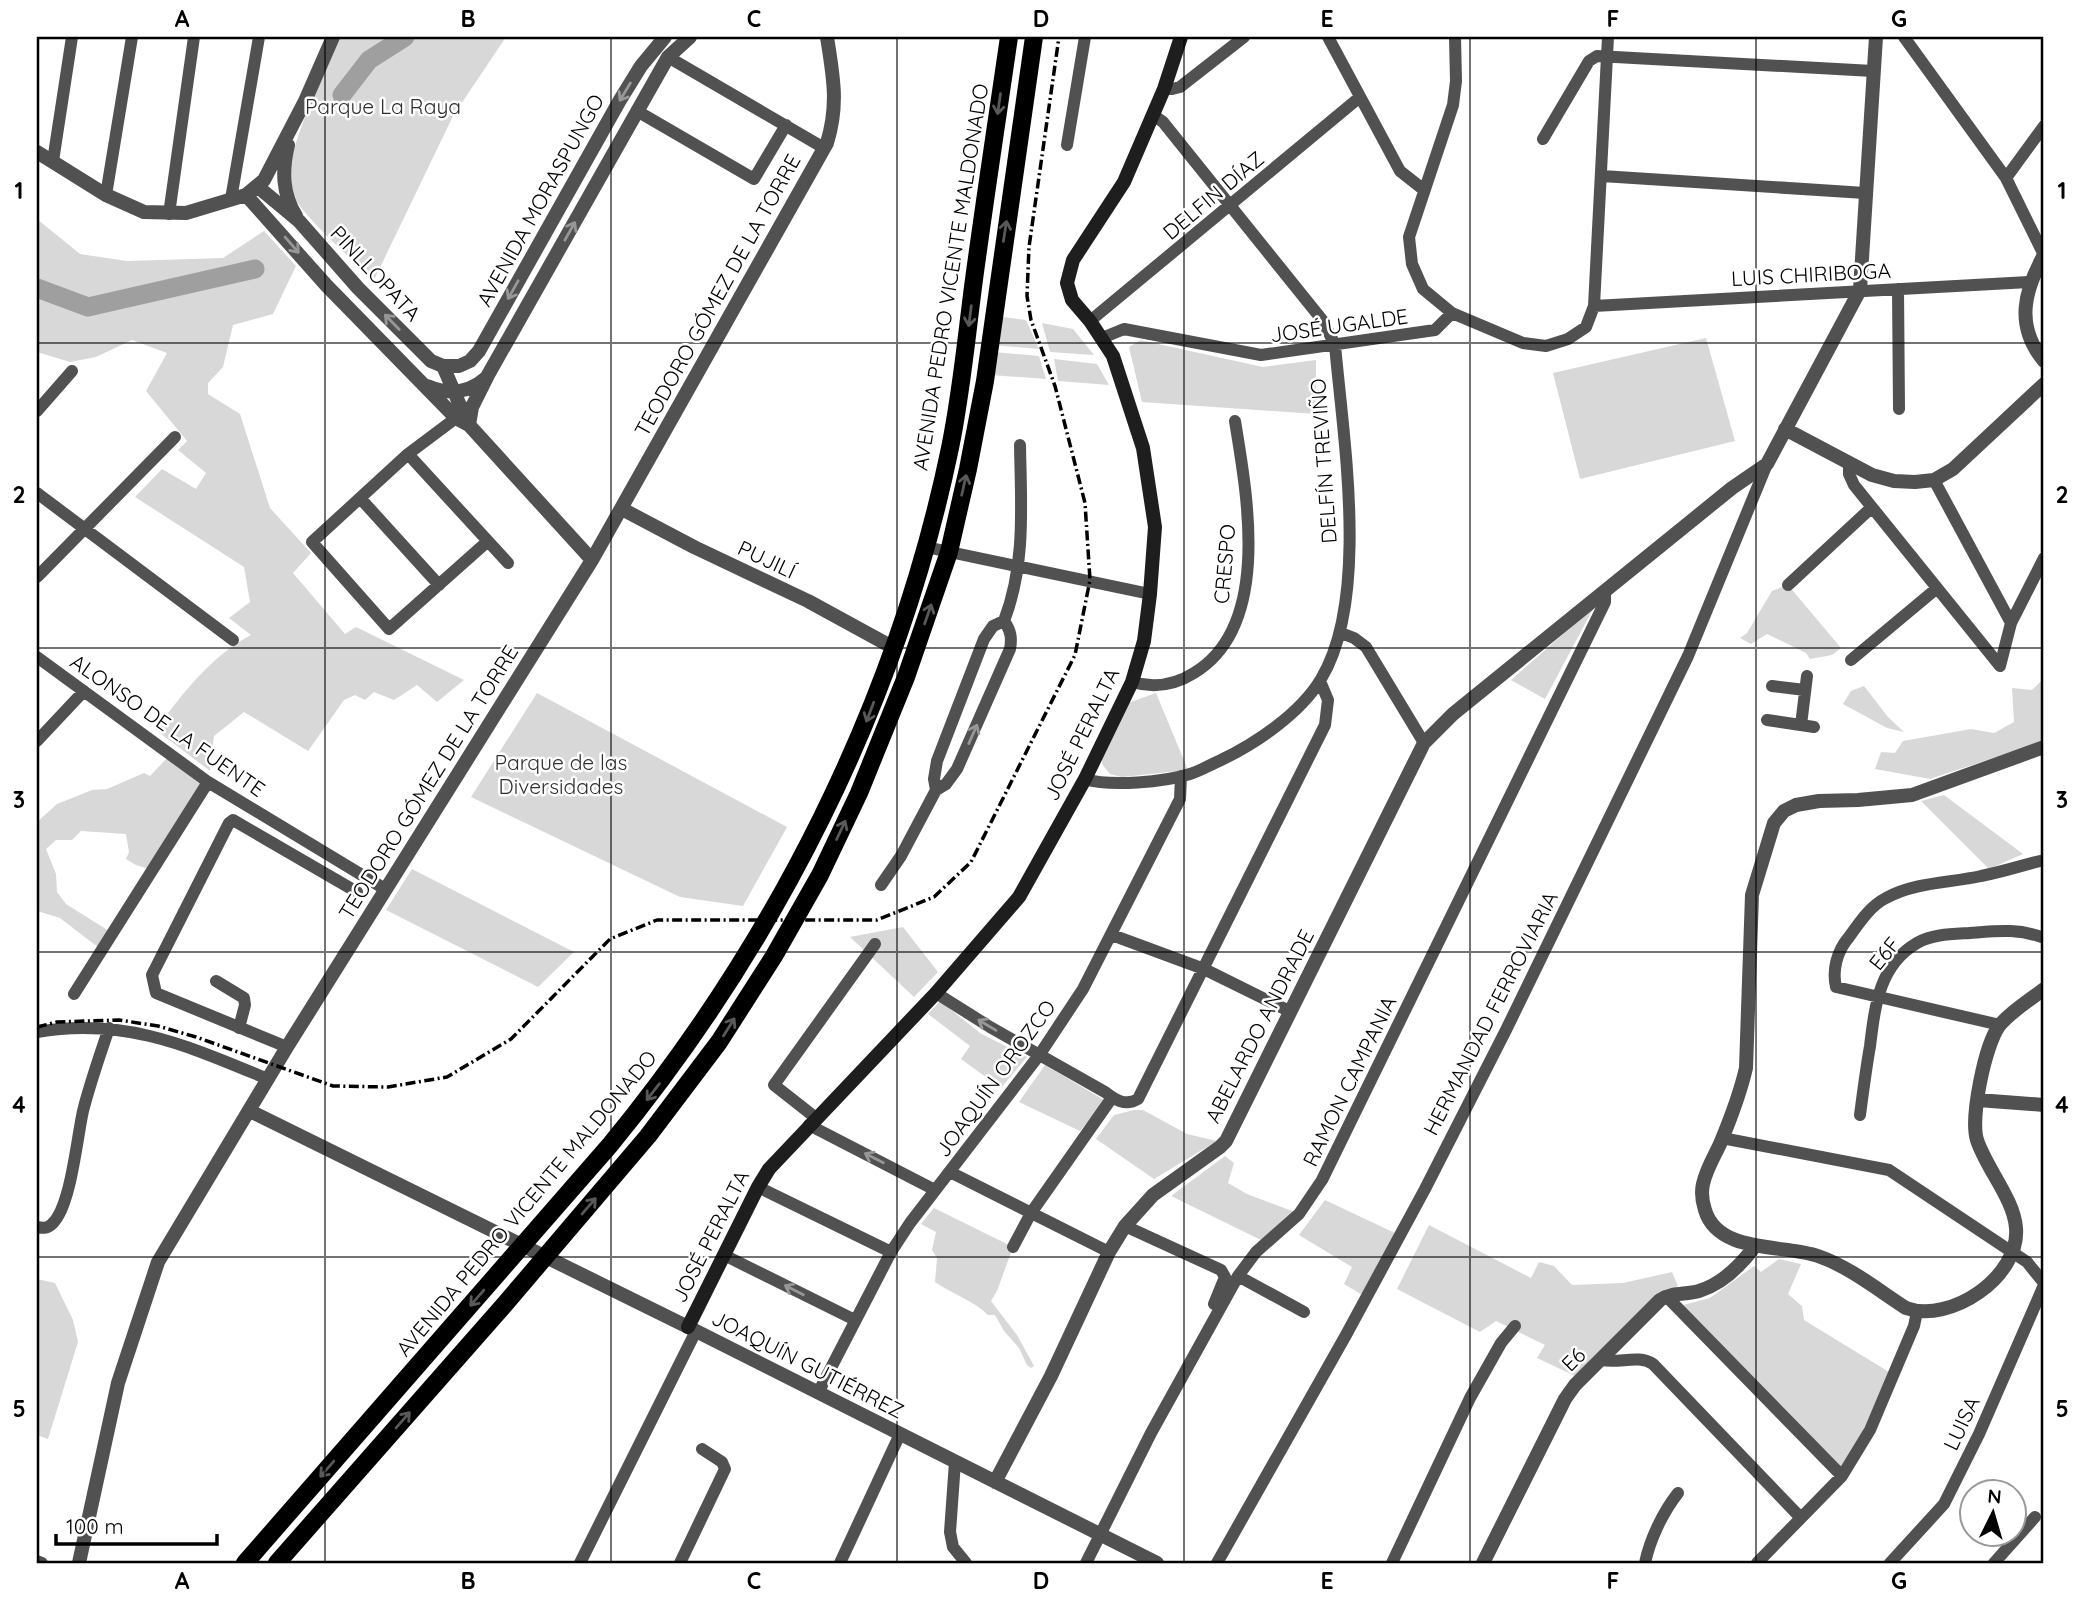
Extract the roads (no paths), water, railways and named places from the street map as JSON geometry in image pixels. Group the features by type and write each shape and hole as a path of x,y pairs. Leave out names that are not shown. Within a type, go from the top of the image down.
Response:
{"main road":[{"name":"AVENIDA PEDRO VICENTE MALDONADO","path":"245,1563 522,1247 655,1090 697,1033 789,883 849,762 894,648 926,547 950,447 1009,37"},
{"path":"277,1563 544,1258 672,1105 719,1042 774,956 820,874 859,793 906,677 949,552 985,381 1034,37"},
{"name":"JOSÉ PERALTA","path":"692,1329 724,1255 758,1187 776,1160 936,993 1018,897 1086,779 1132,682 1144,641 1155,527 1143,448 1113,356 1090,321 1072,300 1067,283 1068,271 1124,182 1164,89 1181,37"}],"street":[{"path":"53,161 72,37"},
{"path":"106,195 132,37"},
{"path":"169,214 194,37"},
{"path":"245,194 259,37"},
{"path":"37,152 106,195 144,212 186,213 245,194 264,180 291,130 333,37"},
{"name":"AVENIDA MORASPUNGO","path":"443,366 453,367 465,363 479,351 620,100 641,66 665,37"},
{"name":"AVENIDA MORASPUNGO","path":"462,421 668,57 690,37"},
{"name":"TEODORO GÓMEZ DE LA TORRE","path":"79,1563 118,1383 158,1262 287,1047 592,560 824,148 833,124 836,100 827,37"},
{"path":"1067,145 1085,37"},
{"path":"1164,89 1181,86 1244,37"},
{"path":"1328,37 1400,171 1424,190"},
{"path":"1455,37 1456,81 1453,105 1409,237 1412,264 1423,289 1452,313 1523,343 1546,346 1568,339 1586,327 1594,306 1608,37"},
{"path":"1876,37 1888,37"},
{"name":"HERMANDAD FERROVIARIA","path":"1217,1563 1346,1335 1500,1042 1688,656 1767,464 1860,290 1876,37"},
{"path":"1904,37 2006,178 2044,255 2029,282 2024,315 2033,348 2044,361"},
{"path":"1543,139 1588,61 1597,56 1873,71"},
{"path":"668,57 824,148"},
{"name":"DELFIN DÍAZ","path":"1090,321 1360,97"},
{"path":"637,111 754,179 786,125"},
{"name":"DELFÍN TREVIÑO","path":"1086,779 1112,784 1181,776 1230,756 1281,723 1320,681 1333,656 1341,633 1347,574 1350,516 1335,345 1323,321 1163,121 1153,115"},
{"path":"2006,178 2044,126"},
{"path":"291,130 283,179 286,195 299,221"},
{"path":"1602,176 1865,193"},
{"name":"PINLLOPATA","path":"245,194 299,221 358,288 425,357 443,366 462,421"},
{"name":"PINLLOPATA","path":"245,194 326,285 417,379 462,421 592,560"},
{"name":"LUIS CHIRIBOGA","path":"1594,306 2029,282"},
{"path":"1898,289 1899,409"},
{"name":"JOSÉ UGALDE","path":"1102,338 1124,329 1261,355 1435,330 1452,313"},
{"path":"37,411 72,371"},
{"path":"454,392 473,387 488,375"},
{"name":"PINLLOPATA","path":"417,379 431,387 454,392"},
{"path":"1785,429 1872,475 1894,481 1934,480 1953,469 2044,384"},
{"path":"462,421 408,454 312,542 389,629 488,541"},
{"name":"CRESPO","path":"1132,682 1146,686 1162,685 1196,672 1214,657 1225,643 1238,617 1247,565 1248,529 1235,421"},
{"path":"37,577 175,437"},
{"path":"936,790 934,779 937,761 984,639 993,626 1004,621 1012,600 1019,566 1021,527 1020,444"},
{"path":"408,454 508,563"},
{"name":"HERMANDAD FERROVIARIA","path":"1424,743 1454,714 1605,591 1732,488 1767,464"},
{"path":"1849,464 1849,474 1854,485 1871,508 2000,666 2011,623 2044,558"},
{"path":"1934,480 2011,623"},
{"path":"37,493 233,640"},
{"path":"360,498 439,585"},
{"path":"1788,585 1871,508"},
{"name":"PUJILÍ","path":"622,509 694,547 808,601 894,648"},
{"path":"926,547 1150,594"},
{"path":"1851,660 1936,589"},
{"name":"RAMON CAMPANIA","path":"1086,1563 1151,1433 1238,1276 1256,1252 1299,1214 1322,1180 1599,615 1605,602 1605,591"},
{"path":"881,885 901,856 936,790 946,784 957,769 1010,649 1012,638 1004,621"},
{"path":"1341,633 1366,647 1424,743"},
{"name":"ALONSO DE LA FUENTE","path":"37,657 208,782 385,889"},
{"path":"1801,725 1807,676"},
{"path":"936,993 1105,1092 1111,1099 1130,1103 1138,1100 1325,725 1328,699 1320,681"},
{"path":"1772,686 1805,690"},
{"path":"37,741 84,691"},
{"path":"1767,720 1814,727"},
{"name":"ABELARDO ANDRADE","path":"995,1482 1051,1376 1109,1252 1125,1226 1150,1198 1226,1141 1424,743"},
{"path":"2044,747 1911,790 1858,800 1819,801 1796,805 1784,811 1774,823 1752,895 1746,1068 1703,1184 1702,1198 1707,1219 1726,1236 1755,1246 1817,1255 1838,1264 1906,1308 1917,1312 1933,1312 1959,1304 1977,1293 1994,1280 2013,1252 2016,1226 1976,1139 1975,1122 1986,1049 2000,1025 2044,989"},
{"name":"JOAQUÍN OROZCO","path":"818,1393 891,1252 935,1190 1040,1054 1083,989 1180,799 1181,776"},
{"path":"74,994 208,782"},
{"path":"287,1047 156,993 152,975 229,822 233,820 357,892"},
{"path":"2000,1025 1836,987 1833,976 1844,943 1884,898 1917,886 1981,876 2044,860"},
{"name":"E6F","path":"1860,1115 1877,996 1887,972 1902,954 1919,941 1945,934 2012,930 2044,938"},
{"path":"1112,935 1204,969 1285,1010"},
{"path":"875,944 775,1085 812,1121 935,1190"},
{"path":"216,981 244,998 239,1028"},
{"path":"37,1032 69,1028 109,1028 160,1037 268,1079"},
{"path":"37,1227 48,1227 54,1222 65,1196 71,1178 84,1107 109,1028"},
{"path":"1013,1247 1031,1213 1111,1099"},
{"path":"1978,1100 2044,1105"},
{"name":"JOAQUÍN GUTIÉRREZ","path":"250,1111 1157,1563"},
{"path":"1722,1138 1889,1170 2027,1262 2044,1284"},
{"path":"950,1172 1109,1252"},
{"path":"758,1187 891,1252"},
{"path":"1125,1226 1221,1270 1224,1277 1213,1305 1214,1317"},
{"path":"1666,1296 1699,1291 1722,1280 1744,1261 1755,1246"},
{"path":"724,1255 855,1320"},
{"path":"1238,1276 1304,1312"},
{"name":"LUISA","path":"1890,1563 1944,1504 1979,1434 2044,1284"},
{"path":"1666,1296 1842,1476"},
{"name":"E6","path":"1483,1563 1565,1399 1575,1385 1666,1296"},
{"path":"1757,1563 1842,1476 1870,1430 1914,1326 1917,1312"},
{"path":"1392,1563 1470,1398 1501,1343 1515,1326"},
{"name":"JOSÉ PERALTA","path":"583,1562 692,1329"},
{"path":"1602,1360 1611,1362 1642,1359 1653,1364 1800,1517"},
{"path":"840,1563 900,1434"},
{"path":"680,1563 725,1469 722,1462 702,1449"},
{"path":"955,1462 950,1532 953,1547 966,1563"},
{"path":"1645,1563 1660,1523 1678,1493"},
{"path":"1994,1563 2035,1517"},
{"path":"37,1560 42,1563"}],"waterway":[{"path":"342,95 369,60 405,37"},
{"path":"37,288 88,307 255,269"}],"railway":[{"path":"37,1027 57,1022 119,1020 158,1026 333,1086 388,1087 447,1077 511,1039 610,939 657,920 877,920 934,897 971,862 1075,655 1090,580 1085,503 1055,386 1031,320 1027,296 1029,247 1059,37"}],"park label":[{"name":"Parque La Raya","path":"383,106"},
{"name":"Parque de las Diversidades","path":"561,774"}]}
